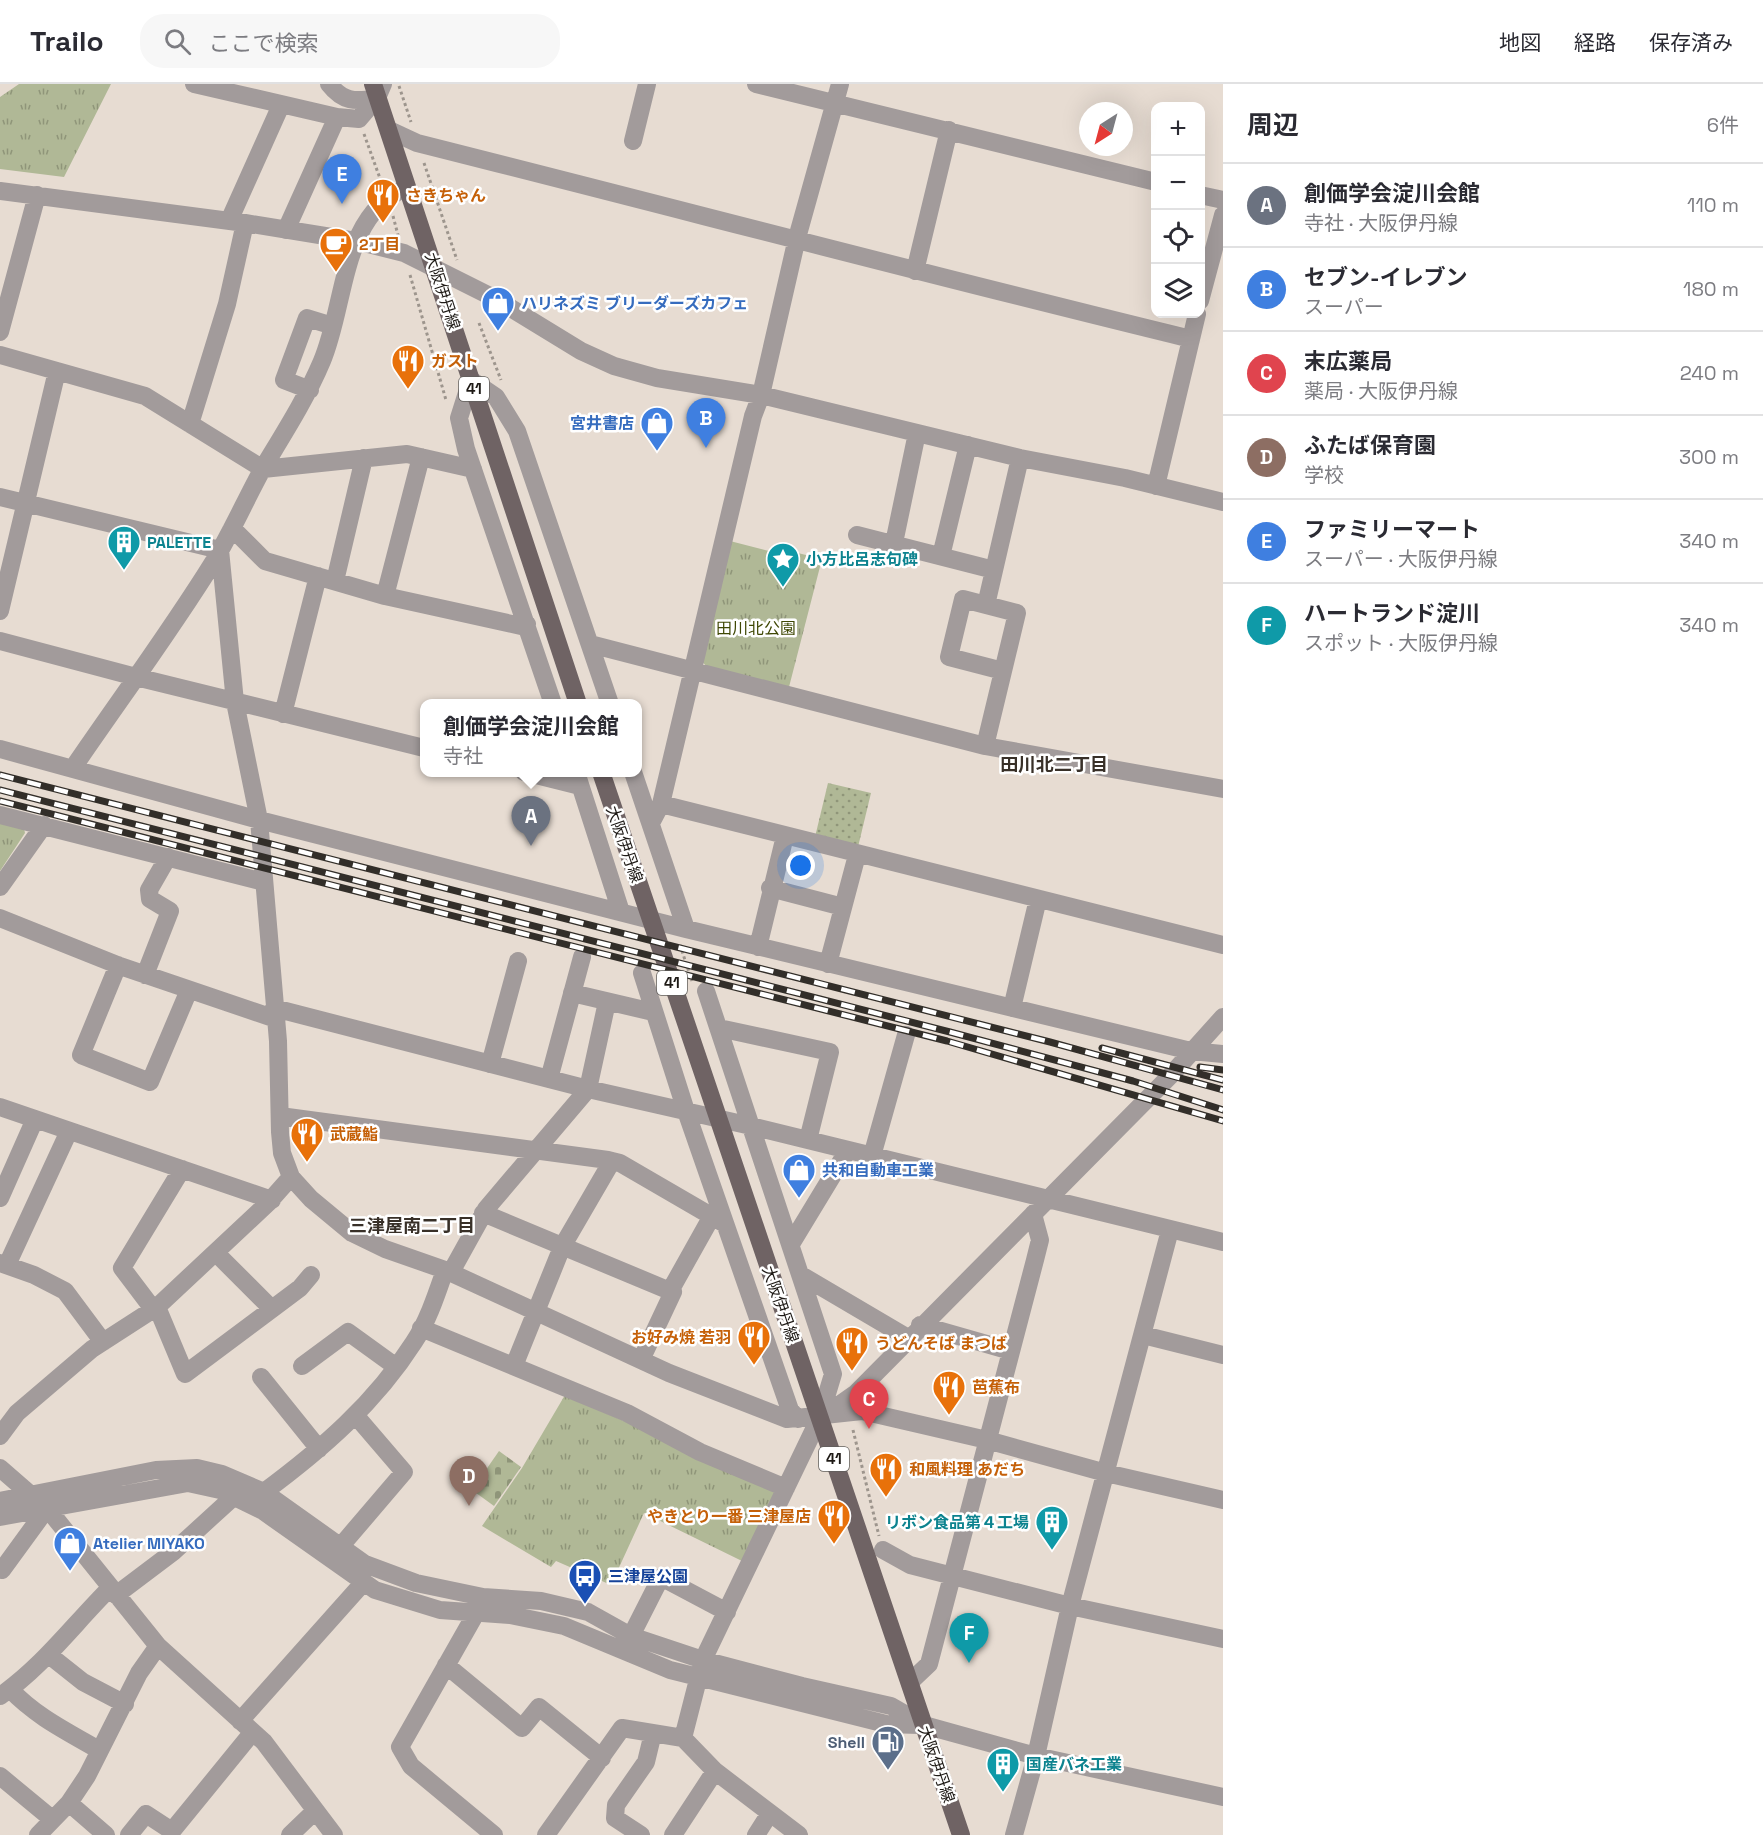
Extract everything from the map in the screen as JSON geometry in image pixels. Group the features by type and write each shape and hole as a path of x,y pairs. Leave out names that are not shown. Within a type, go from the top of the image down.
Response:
{"main road":[{"name":"大阪伊丹線","path":"378,89 406,188 436,267 577,699"},
{"name":"大阪伊丹線","path":"603,777 961,1835"}],"street":[{"path":"329,84 337,94 354,103 378,89"},
{"path":"633,141 647,84"},
{"path":"756,84 1151,181"},
{"path":"651,823 661,804 690,671 753,416 760,396 797,238 840,84"},
{"path":"203,85 281,105 337,117 359,119 378,89"},
{"path":"190,424 227,304 237,222 281,105"},
{"path":"286,230 337,117"},
{"path":"388,130 417,143 797,238 915,271 1191,339"},
{"path":"915,271 949,130"},
{"path":"73,768 220,550 263,469 310,390 328,346 356,241 387,196 406,188"},
{"path":"0,190 237,222 356,241 404,253 496,299 581,351 614,366 657,378 760,396 1020,458 1223,502"},
{"path":"0,332 37,195"},
{"path":"1205,196 1223,200"},
{"path":"1205,282 1223,215"},
{"path":"310,390 284,380 307,318 333,326"},
{"path":"1156,486 1196,318"},
{"path":"0,355 145,396 263,469 407,454 472,469"},
{"path":"0,611 57,371"},
{"path":"551,699 472,469 459,418 471,380 496,397 517,430 608,699"},
{"path":"894,543 917,433"},
{"path":"941,556 968,445"},
{"path":"385,596 421,457"},
{"path":"283,714 364,458"},
{"path":"986,605 1020,458"},
{"path":"0,497 220,550"},
{"path":"232,528 265,561 385,596 521,626 527,624"},
{"path":"857,535 994,570"},
{"path":"220,550 235,702 259,820 275,1013 282,1153 291,1177 311,1199 352,1233 385,1249 448,1271 641,1360 787,1419 820,1418 862,1411 1223,1500"},
{"path":"985,746 1017,613 963,599 949,657 1003,671"},
{"path":"0,640 136,677 420,747"},
{"path":"590,644 985,746 1223,789"},
{"path":"0,749 259,820 621,912 682,935 758,947 1191,1051 1223,1054"},
{"path":"563,777 578,779 621,912"},
{"path":"635,777 651,823 682,935"},
{"path":"661,804 1223,945"},
{"path":"0,815 264,882"},
{"path":"0,887 44,825"},
{"path":"758,947 785,836"},
{"path":"828,964 857,855"},
{"path":"145,975 170,911 150,898 149,890 168,857"},
{"path":"771,888 843,907"},
{"path":"1012,1008 1038,899"},
{"path":"0,918 145,975 189,990 275,1013 751,1126 1223,1242"},
{"path":"549,1079 582,957"},
{"path":"490,1064 518,961"},
{"path":"118,965 81,1055 150,1082 189,990"},
{"path":"642,973 718,1220 790,1410 798,1419"},
{"path":"683,1738 701,1669 820,1418 832,1374 719,1028 700,988"},
{"path":"572,993 653,1012"},
{"path":"99,1750 5,1693 49,1655 69,1628 113,1591 172,1552 249,1491 319,1449 356,1416 415,1341 448,1271 483,1213 588,1089 607,1002"},
{"path":"820,1418 856,1393 1170,1076 1223,1017"},
{"path":"719,1028 830,1052 808,1140"},
{"path":"872,1156 906,1035"},
{"path":"0,1107 272,1200"},
{"path":"280,1116 612,1161 718,1220"},
{"path":"0,1198 35,1119"},
{"path":"69,1131 4,1264 65,1291 103,1342"},
{"path":"791,1244 848,1150"},
{"path":"514,1366 562,1247 612,1161"},
{"path":"182,1169 122,1268 155,1308 186,1374 300,1288 311,1275"},
{"path":"4,1423 103,1342 155,1308 272,1200 291,1177"},
{"path":"483,1213 671,1290"},
{"path":"910,1682 928,1664 1011,1351 1040,1240 1033,1214"},
{"path":"641,1360 673,1292 671,1290 718,1220"},
{"path":"1014,1835 1036,1756 1070,1606 1170,1230"},
{"path":"216,1253 272,1309"},
{"path":"801,1275 914,1332 1011,1351"},
{"path":"421,1328 627,1413 700,1452 786,1488"},
{"path":"302,1366 348,1332 395,1366"},
{"path":"1143,1335 1223,1355"},
{"path":"261,1377 319,1449"},
{"path":"340,1547 404,1472 356,1416"},
{"path":"0,1468 40,1503 158,1646 264,1742 334,1835"},
{"path":"0,1502 40,1503 188,1483 249,1491 365,1564 416,1583 483,1597 542,1601 588,1612 631,1636 701,1669"},
{"path":"249,1491 278,1519 375,1590 440,1610 510,1615 564,1626 650,1664 701,1669 801,1686 891,1706 924,1725 1036,1756 1223,1797"},
{"path":"0,1517 40,1503"},
{"path":"2,1570 40,1503"},
{"path":"883,1550 909,1565 952,1574 1070,1606 1223,1638"},
{"path":"631,1636 661,1577 728,1612"},
{"path":"129,1835 146,1814 172,1831 246,1727 363,1583"},
{"path":"483,1597 476,1614 400,1747 411,1766 494,1835"},
{"path":"38,1835 69,1803 125,1704 139,1673 158,1646"},
{"path":"49,1655 83,1682 125,1704"},
{"path":"446,1665 522,1728 539,1707 602,1758"},
{"path":"546,1835 622,1728 683,1738 715,1771 799,1835"},
{"path":"641,1835 615,1818 616,1805 646,1762 652,1733"},
{"path":"673,1835 715,1771"},
{"path":"0,1776 52,1819"},
{"path":"69,1803 106,1835"},
{"path":"290,1835 315,1811"},
{"path":"756,1835 770,1813"}],"path":[{"path":"399,84 457,260"},
{"path":"410,274 447,402"},
{"path":"479,323 504,390"},
{"path":"682,935 700,988"}],"green space":[{"path":"19,84 111,84 64,177 0,169 0,97"},
{"name":"田川北公園","path":"730,541 796,558 798,553 822,559 789,687 706,666 700,659"},
{"path":"828,783 871,793 858,847 815,837"},
{"path":"0,820 23,824 25,833 0,871"},
{"path":"565,1395 778,1489 742,1561 644,1513 611,1585 556,1561 551,1567 482,1526 522,1468"},
{"path":"499,1451 521,1467 494,1506 472,1490"}],"railway":[{"path":"0,775 1050,1042 1223,1090"},
{"path":"0,790 950,1032 1133,1081 1223,1110"},
{"path":"0,801 947,1041 1223,1121"},
{"path":"1102,1048 1223,1080"},
{"path":"1200,1067 1223,1070"}],"place":[{"name":"ファミリーマート","path":"342,204"},
{"name":"さきちゃん","path":"383,224"},
{"name":"2丁目","path":"336,273"},
{"name":"ハリネズミ ブリーダーズカフェ","path":"498,332"},
{"name":"ガスト","path":"408,390"},
{"name":"セブン-イレブン","path":"706,448"},
{"name":"宮井書店","path":"657,452"},
{"name":"PALETTE","path":"124,571"},
{"name":"小方比呂志句碑","path":"783,588"},
{"name":"創価学会淀川会館","path":"531,846"},
{"name":"武蔵鮨","path":"307,1163"},
{"name":"共和自動車工業","path":"799,1199"},
{"name":"お好み焼 若羽","path":"754,1366"},
{"name":"うどんそば まつば","path":"852,1372"},
{"name":"芭蕉布","path":"949,1416"},
{"name":"末広薬局","path":"869,1429"},
{"name":"和風料理 あだち","path":"886,1498"},
{"name":"ふたば保育園","path":"469,1506"},
{"name":"やきとり一番 三津屋店","path":"834,1545"},
{"name":"リボン食品第４工場","path":"1052,1551"},
{"name":"Atelier MIYAKO","path":"70,1572"},
{"name":"三津屋公園","path":"585,1605"},
{"name":"ハートランド淀川","path":"969,1663"},
{"name":"Shell","path":"888,1771"},
{"name":"国産バネ工業","path":"1003,1793"}],"district":[{"name":"田川北二丁目","path":"1054,765"},
{"name":"三津屋南二丁目","path":"412,1226"}]}
